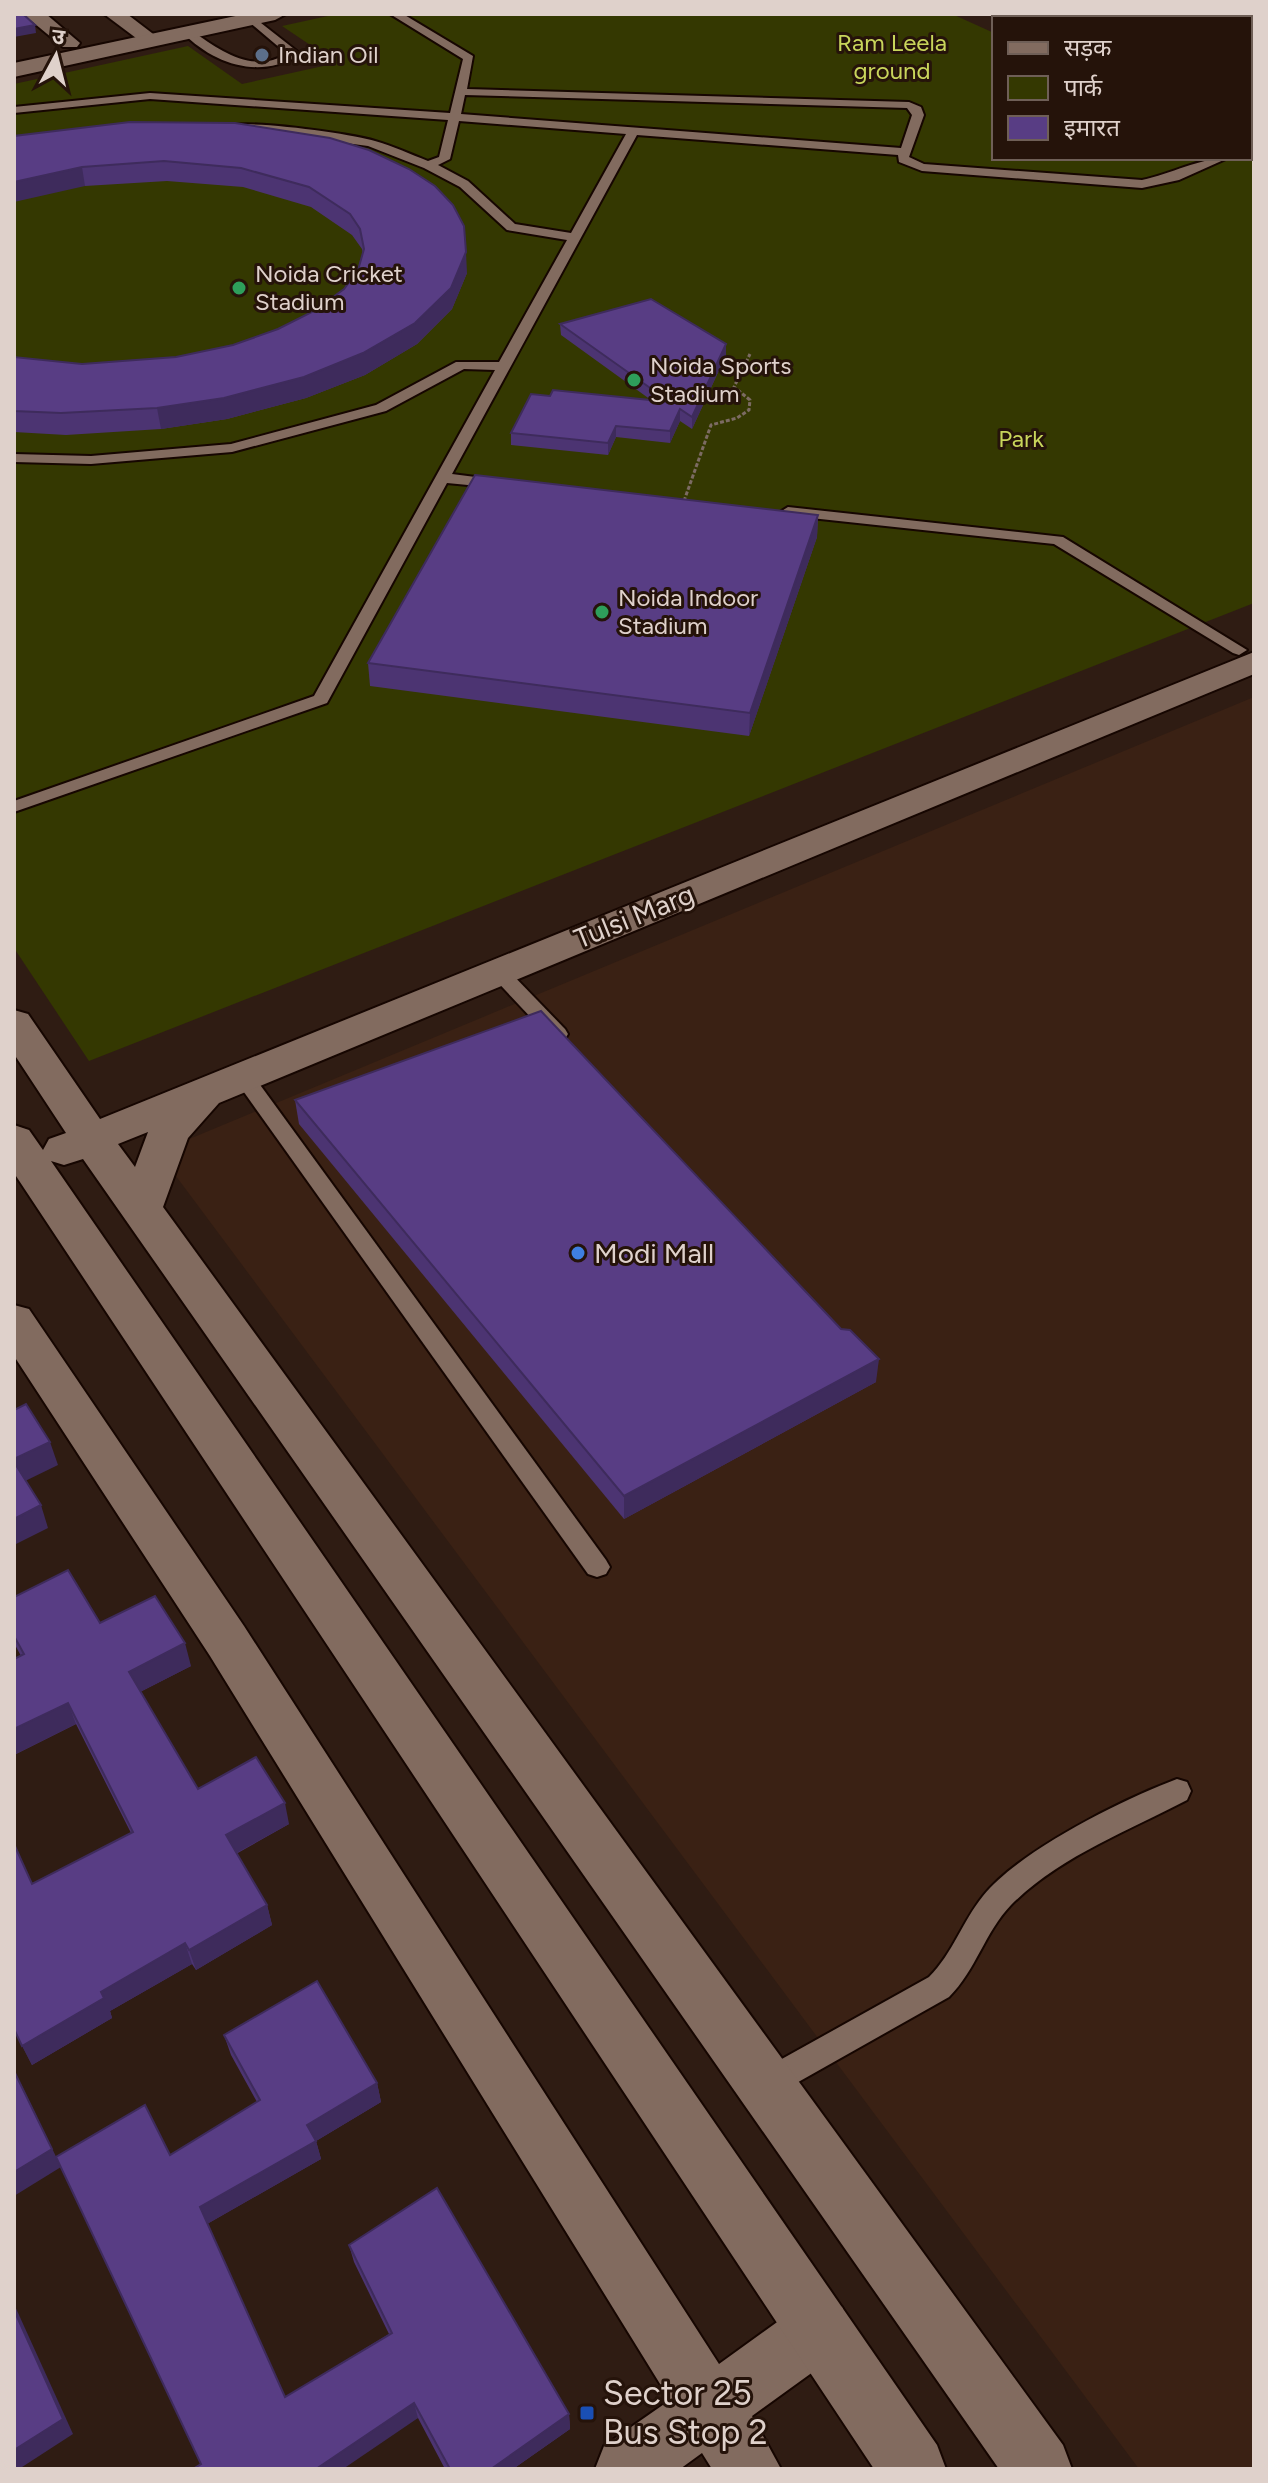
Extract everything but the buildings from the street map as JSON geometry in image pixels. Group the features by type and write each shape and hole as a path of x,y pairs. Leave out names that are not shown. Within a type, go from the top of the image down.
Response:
{"street":[{"path":"33,14 70,43"},
{"path":"114,14 144,35"},
{"path":"14,70 209,14"},
{"path":"14,55 70,43 188,33 275,14"},
{"name":"Tulsi Marg","path":"83,1126 224,1083 1250,654"},
{"name":"Tulsi Marg","path":"19,1153 1250,654"},
{"path":"14,1023 141,1208 1039,2469"},
{"path":"141,1208 169,1132 224,1083"},
{"path":"19,1153 759,2374 749,2469"},
{"path":"14,1321 227,1641 759,2374 913,2469"},
{"path":"627,2469 759,2374"}],"lane":[{"path":"395,14 469,58 444,159 428,165"},
{"path":"188,33 236,63 267,63 294,54 252,19"},
{"path":"462,92 909,105 917,109 918,115 903,159 907,164 922,167 1121,184 1159,182 1217,160"},
{"path":"14,110 150,96 904,152"},
{"path":"220,126 265,128 370,143 428,165 464,184 511,227 575,237"},
{"path":"14,807 321,699 633,131"},
{"path":"14,458 91,460 232,448 381,408 461,365 505,366"},
{"path":"443,478 518,485"},
{"path":"777,511 1058,540 1250,654"},
{"path":"498,971 573,1050"},
{"path":"224,1083 597,1567"},
{"path":"765,2085 939,1987 957,1972 984,1916 1002,1894 1037,1868 1177,1791"}],"path":[{"path":"684,501 711,425 737,418 749,410 750,400 734,387 750,354"}],"shaded area":[{"path":"1254,697 1254,2469 1139,2469 158,1152"}],"green space":[{"name":"Noida Sports Stadium","path":"337,14 952,14 992,32 992,160 1252,160 1254,152 1254,603 89,1061 14,948 14,84 188,46 242,84 337,63 282,26"}],"place":[{"name":"Indian Oil","path":"262,55"},
{"name":"Noida Cricket Stadium","path":"239,288"},
{"name":"Noida Sports Stadium","path":"634,380"},
{"name":"Noida Indoor Stadium","path":"602,612"},
{"name":"Modi Mall","path":"578,1253"},
{"name":"Sector 25 Bus Stop 2","path":"587,2413"}],"park label":[{"name":"Ram Leela ground","path":"892,57"},
{"name":"Park","path":"1021,439"}]}
